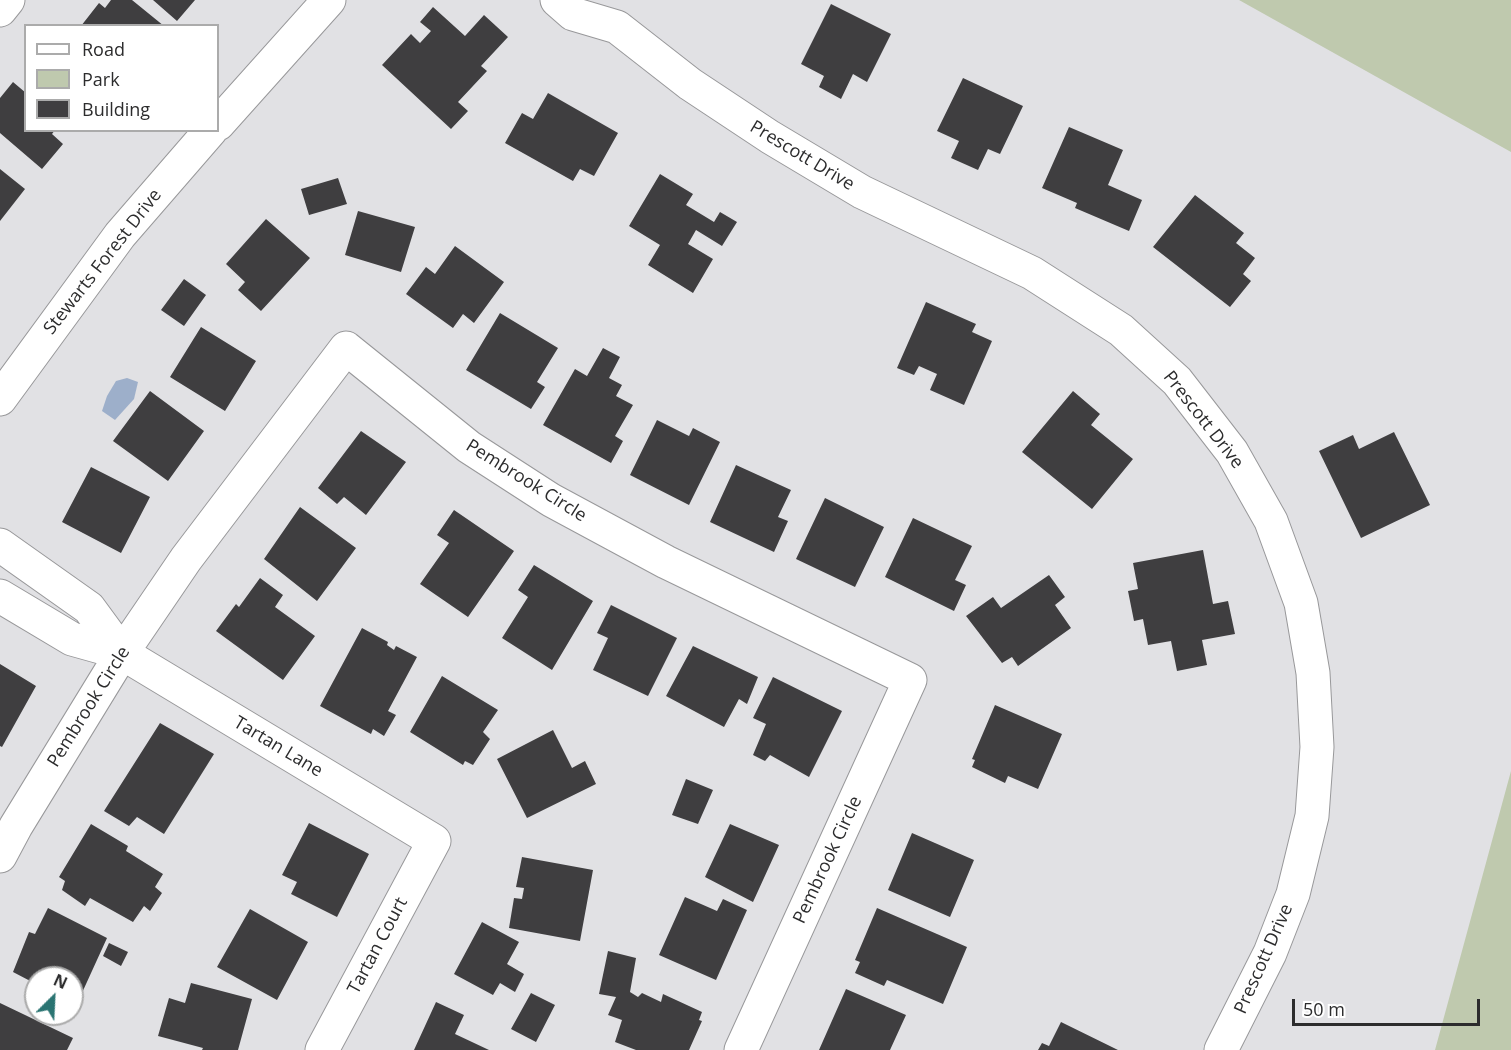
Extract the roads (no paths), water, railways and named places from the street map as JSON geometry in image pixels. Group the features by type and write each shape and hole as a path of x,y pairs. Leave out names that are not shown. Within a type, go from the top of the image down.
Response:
{"street":[{"path":"0,10 8,0"},
{"path":"219,123 329,0"},
{"name":"Prescott Drive","path":"557,0 573,14 610,13 690,84 770,137 862,192 1032,273 1121,330 1177,381 1232,452 1271,522 1301,603 1313,673 1317,747 1312,816 1293,894 1270,953 1221,1050"},
{"name":"Stewarts Forest Drive","path":"0,399 120,235 210,132"},
{"name":"Pembrook Circle","path":"0,856 122,653 186,559 346,348 469,447 551,500 666,562 910,680 741,1050"},
{"name":"Tartan Lane","path":"0,545 89,608 122,653"},
{"name":"Tartan Lane","path":"0,596 72,639 122,653 434,842"},
{"name":"Tartan Court","path":"322,1050 434,842"}],"water":[{"path":"127,378 138,382 134,399 115,420 102,411 107,396 116,381"}]}
